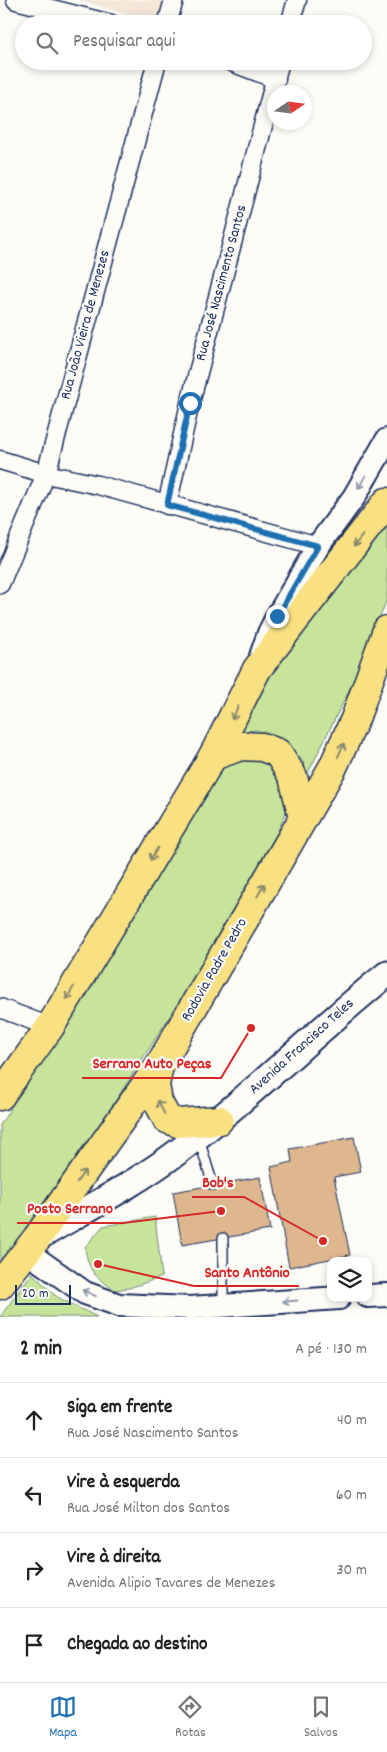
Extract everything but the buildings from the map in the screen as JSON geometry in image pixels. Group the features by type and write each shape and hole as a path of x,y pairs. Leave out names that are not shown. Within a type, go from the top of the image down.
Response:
{"highway":[{"path":"0,1096 50,1027 214,756 257,669 387,502"},
{"name":"Rodovia Padre Pedro","path":"0,1285 32,1245 159,1066 333,767 355,719 387,630"},
{"path":"214,756 241,746 262,747 278,753 293,777 303,817"},
{"path":"159,1066 155,1085 158,1102 167,1119 178,1123 208,1128"}],"main road":[{"name":"Avenida Francisco Teles","path":"32,1245 148,1172 208,1128 347,1006 387,974"}],"street":[{"path":"16,0 75,15"},
{"path":"170,15 174,0"},
{"path":"293,15 297,0"},
{"name":"Rua João Vieira de Menezes","path":"0,584 46,474 155,70"},
{"path":"252,70 276,79"},
{"name":"Rua José Nascimento Santos","path":"167,505 190,403 278,70"},
{"path":"257,669 277,616 318,546 354,497 387,440"},
{"path":"0,460 46,474 98,485 318,546"},
{"path":"355,719 387,662"},
{"path":"0,1008 50,1027"},
{"path":"32,1245 86,1293 120,1305 224,1311 327,1299"},
{"path":"372,1296 387,1295"}],"lane":[{"path":"208,1128 212,1185"},
{"path":"223,1238 224,1311"}],"shaded area":[{"path":"78,0 163,0 159,15 130,15"}],"green space":[{"path":"387,509 387,599 360,668 306,777 303,761 283,741 257,730 236,731 316,602"},
{"path":"242,754 276,761 292,798 277,833 177,1005 59,1189 0,1264 0,1125 95,974 221,763"},
{"path":"155,1217 162,1277 129,1288 115,1290 94,1273 88,1262 85,1247 103,1226"},
{"path":"32,1273 57,1297 97,1317 0,1317"}],"place":[{"name":"Serrano Auto Peças","path":"251,1028"},
{"name":"Posto Serrano","path":"221,1211"},
{"name":"Bob's","path":"323,1241"},
{"name":"Santo Antônio","path":"98,1264"}],"route":[{"path":"190,403 167,505 318,546 277,616"}]}
